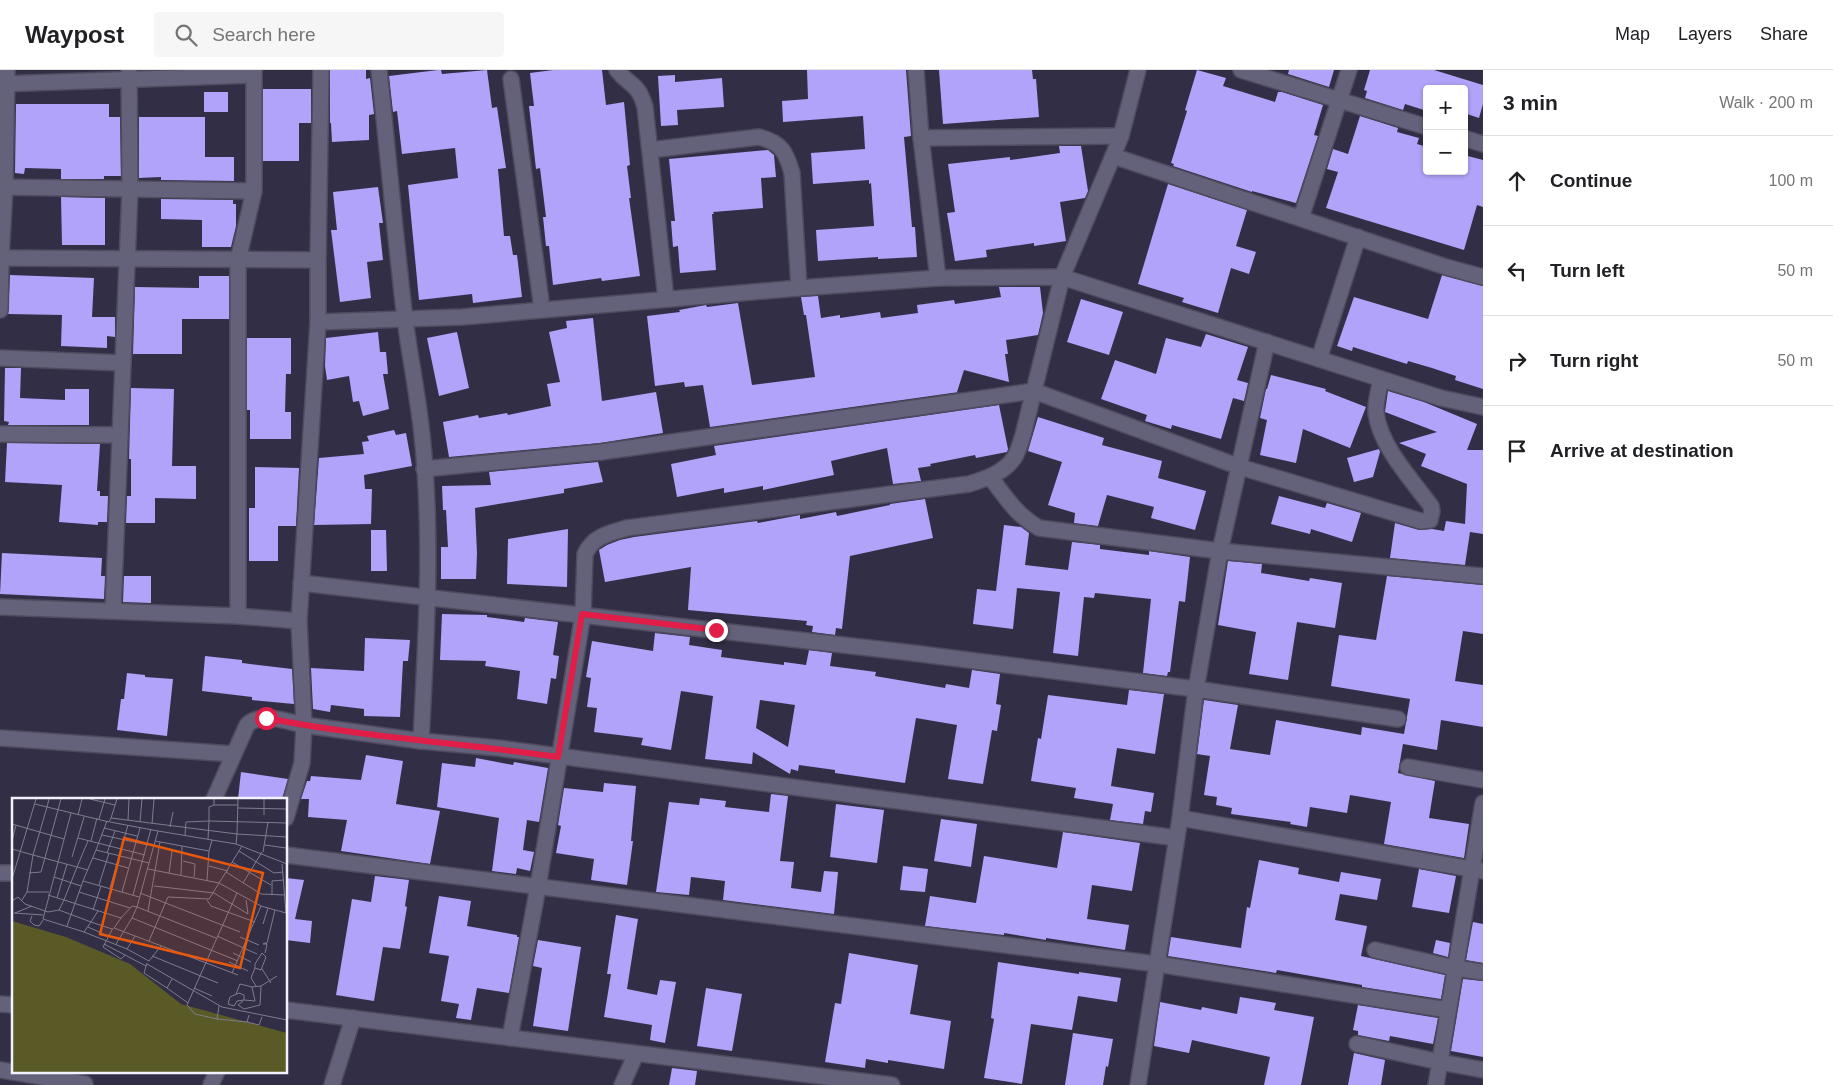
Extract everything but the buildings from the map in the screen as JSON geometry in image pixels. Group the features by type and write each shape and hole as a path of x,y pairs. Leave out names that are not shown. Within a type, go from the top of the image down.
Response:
{"street":[{"path":"288,811 302,763 304,725 299,620 318,322 321,70"},
{"path":"380,70 405,319 422,435 428,548 421,742"},
{"path":"617,70 637,88 642,95 645,107 666,299"},
{"path":"916,70 920,138 938,278"},
{"path":"510,1038 538,887 582,614 585,554 589,546 598,538 627,528 969,484 990,477 1006,466 1014,458 1023,435 1062,277 1121,136 1138,70"},
{"path":"1241,70 1423,126"},
{"path":"1301,218 1349,70"},
{"path":"0,310 4,79 254,73 254,191 238,260 238,616"},
{"path":"113,611 130,189 129,75"},
{"path":"511,79 542,309"},
{"path":"920,138 1121,136"},
{"path":"650,150 759,137 772,140 780,146 787,157 792,173 799,288"},
{"path":"1468,139 1483,144"},
{"path":"1113,156 1446,267 1483,277"},
{"path":"3,187 254,191"},
{"path":"1319,359 1358,238"},
{"path":"0,258 318,260"},
{"path":"318,322 462,317 938,278 1062,277 1441,398 1483,407"},
{"path":"1138,1085 1180,818 1196,689 1220,551 1267,342"},
{"path":"0,358 123,363"},
{"path":"424,468 601,452 1034,391 1240,467 1421,521 1430,520 1431,506 1390,450 1382,435 1376,411 1381,379"},
{"path":"0,434 120,435"},
{"path":"990,477 1016,512 1039,528 1220,551 1483,576"},
{"path":"301,583 913,653 1196,689 1398,719"},
{"path":"0,607 299,620"},
{"path":"214,798 247,725 252,721 266,718 421,742 498,748 1177,838"},
{"path":"0,738 234,754"},
{"path":"1408,767 1483,780"},
{"path":"1436,1085 1455,968 1477,870 1483,803"},
{"path":"1180,818 1477,870"},
{"path":"288,855 1157,964 1448,1010"},
{"path":"1375,950 1455,968 1483,972"},
{"path":"288,1010 892,1085"},
{"path":"332,1085 353,1018"},
{"path":"1357,1044 1483,1070"},
{"path":"622,1085 636,1054"},
{"path":"0,1070 85,1085 90,1072"},
{"path":"212,1085 216,1072"}],"route":[{"path":"266,718 421,742 498,748 558,757 582,614 716,630"}]}
